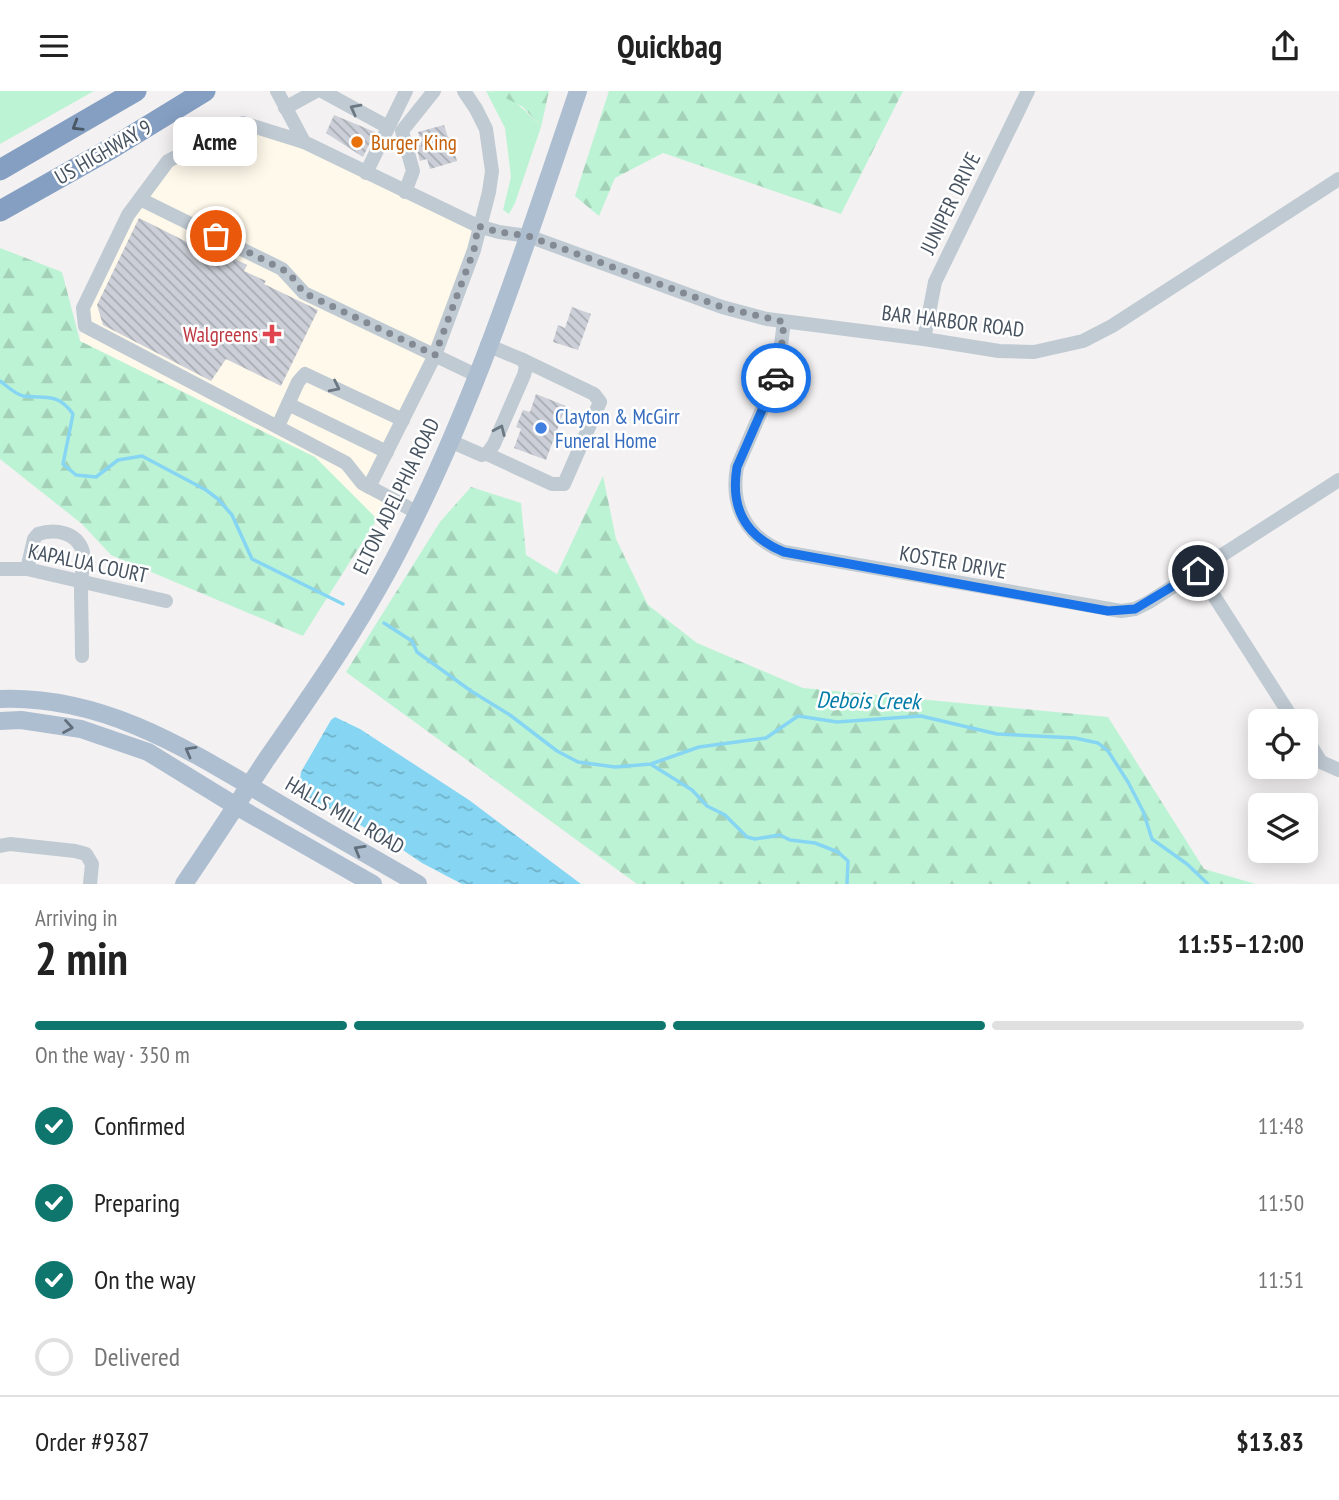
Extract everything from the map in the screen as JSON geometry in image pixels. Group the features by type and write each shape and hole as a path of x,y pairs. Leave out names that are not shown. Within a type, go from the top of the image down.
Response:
{"highway":[{"name":"US HIGHWAY 9","path":"0,170 136,91"},
{"name":"US HIGHWAY 9","path":"0,211 112,148 205,91"}],"main road":[{"name":"ELTON ADELPHIA ROAD","path":"184,884 363,614 418,513 476,375 578,91"},
{"name":"HALLS MILL ROAD","path":"0,699 55,701 113,716 171,740 418,884"},
{"path":"0,720 21,720 81,729 164,760 236,806 373,884"}],"street":[{"path":"276,91 304,142"},
{"path":"285,108 319,91 388,127"},
{"path":"366,173 406,91"},
{"path":"405,192 413,171 402,131 434,91"},
{"path":"369,487 435,355 474,250 478,226 489,192 492,171 485,129 464,91"},
{"name":"JUNIPER DRIVE","path":"924,339 935,282 1028,91"},
{"name":"BAR HARBOR ROAD","path":"278,426 85,326 83,308 128,215 168,162 243,123 304,142 478,226 528,236 722,307 784,322 1017,352 1049,350 1083,341 1112,326 1339,179"},
{"path":"140,199 289,273 304,293 476,375"},
{"name":"KOSTER DRIVE","path":"784,322 777,375 737,467 735,481 738,507 743,519 753,533 771,547 784,552 1108,611 1135,609 1339,479"},
{"path":"450,441 482,455 487,454 552,484 564,484 600,402 594,394 487,345"},
{"path":"487,454 524,375 526,367 523,360"},
{"path":"403,420 305,374 298,382 278,426 346,463 362,483 418,513"},
{"path":"288,404 387,452"},
{"path":"27,569 34,539 38,534 48,531 66,533 77,541 83,553 82,656"},
{"name":"KAPALUA COURT","path":"0,569 27,569 166,601"},
{"path":"1198,571 1286,709"},
{"path":"1318,757 1321,762 1339,770"},
{"path":"0,846 10,844 86,854 92,864 90,884"}],"shaded area":[{"path":"243,123 478,226 435,355 371,482 396,528 377,519 315,457 80,341 83,308 128,215 168,161"}],"green space":[{"path":"0,91 94,91 0,144"},
{"path":"486,91 510,99 541,127 509,214 503,210 511,177 505,128"},
{"path":"492,91 549,91 541,127 523,107"},
{"path":"609,91 903,91 841,214 663,153 615,178 599,216 575,196"},
{"path":"0,248 62,272 80,341 315,457 377,519 303,636 111,555 82,524 0,459"},
{"path":"603,476 616,539 648,605 697,643 803,688 1108,717 1204,869 1256,884 637,884 346,672 440,522 471,487 521,503 526,555 557,574"}],"water":[{"path":"335,717 360,729 469,800 581,884 462,884 304,795 299,787 301,772"}],"building":[{"name":"Burger King","path":"334,115 375,132 363,157 326,133"},
{"path":"444,125 457,161 430,169 427,159 420,161 416,146 421,145 418,132"},
{"path":"139,218 193,245 196,239 247,265 244,271 266,281 264,284 318,310 281,386 226,359 211,381 103,325 97,305"},
{"path":"572,307 591,314 578,350 553,342 558,325 565,328"},
{"path":"536,394 566,406 546,460 514,448 521,429 516,427 523,410 530,412"}],"waterway":[{"name":"Debois Creek","path":"0,381 23,396 56,399 73,414 63,464 76,475 96,477 118,460 142,456 218,499 232,515 252,559 343,604"},
{"name":"Debois Creek","path":"384,623 412,641 417,652 471,691 510,715 557,751 578,762 615,767 651,764 699,747 766,738 798,716 837,722 921,716 997,734 1075,738 1098,743 1108,751 1128,782 1143,811 1152,839 1187,864 1208,884"},
{"path":"652,765 692,790 707,806 725,815 747,837 755,839 780,835 790,840 815,843 838,852 848,861 847,884"}],"way so far":[{"path":"216,236 289,273 304,293 435,355 474,250 478,226 528,236 722,307 784,322 776,378"}],"place":[{"name":"Burger King","path":"357,142"},
{"name":"Acme","path":"216,236"},
{"name":"Walgreens","path":"272,334"},
{"name":"Clayton & McGirr Funeral Home","path":"541,428"}],"route":[{"path":"776,378 737,467 735,481 738,507 743,519 753,533 771,547 784,552 1108,611 1135,609 1198,571"}]}
